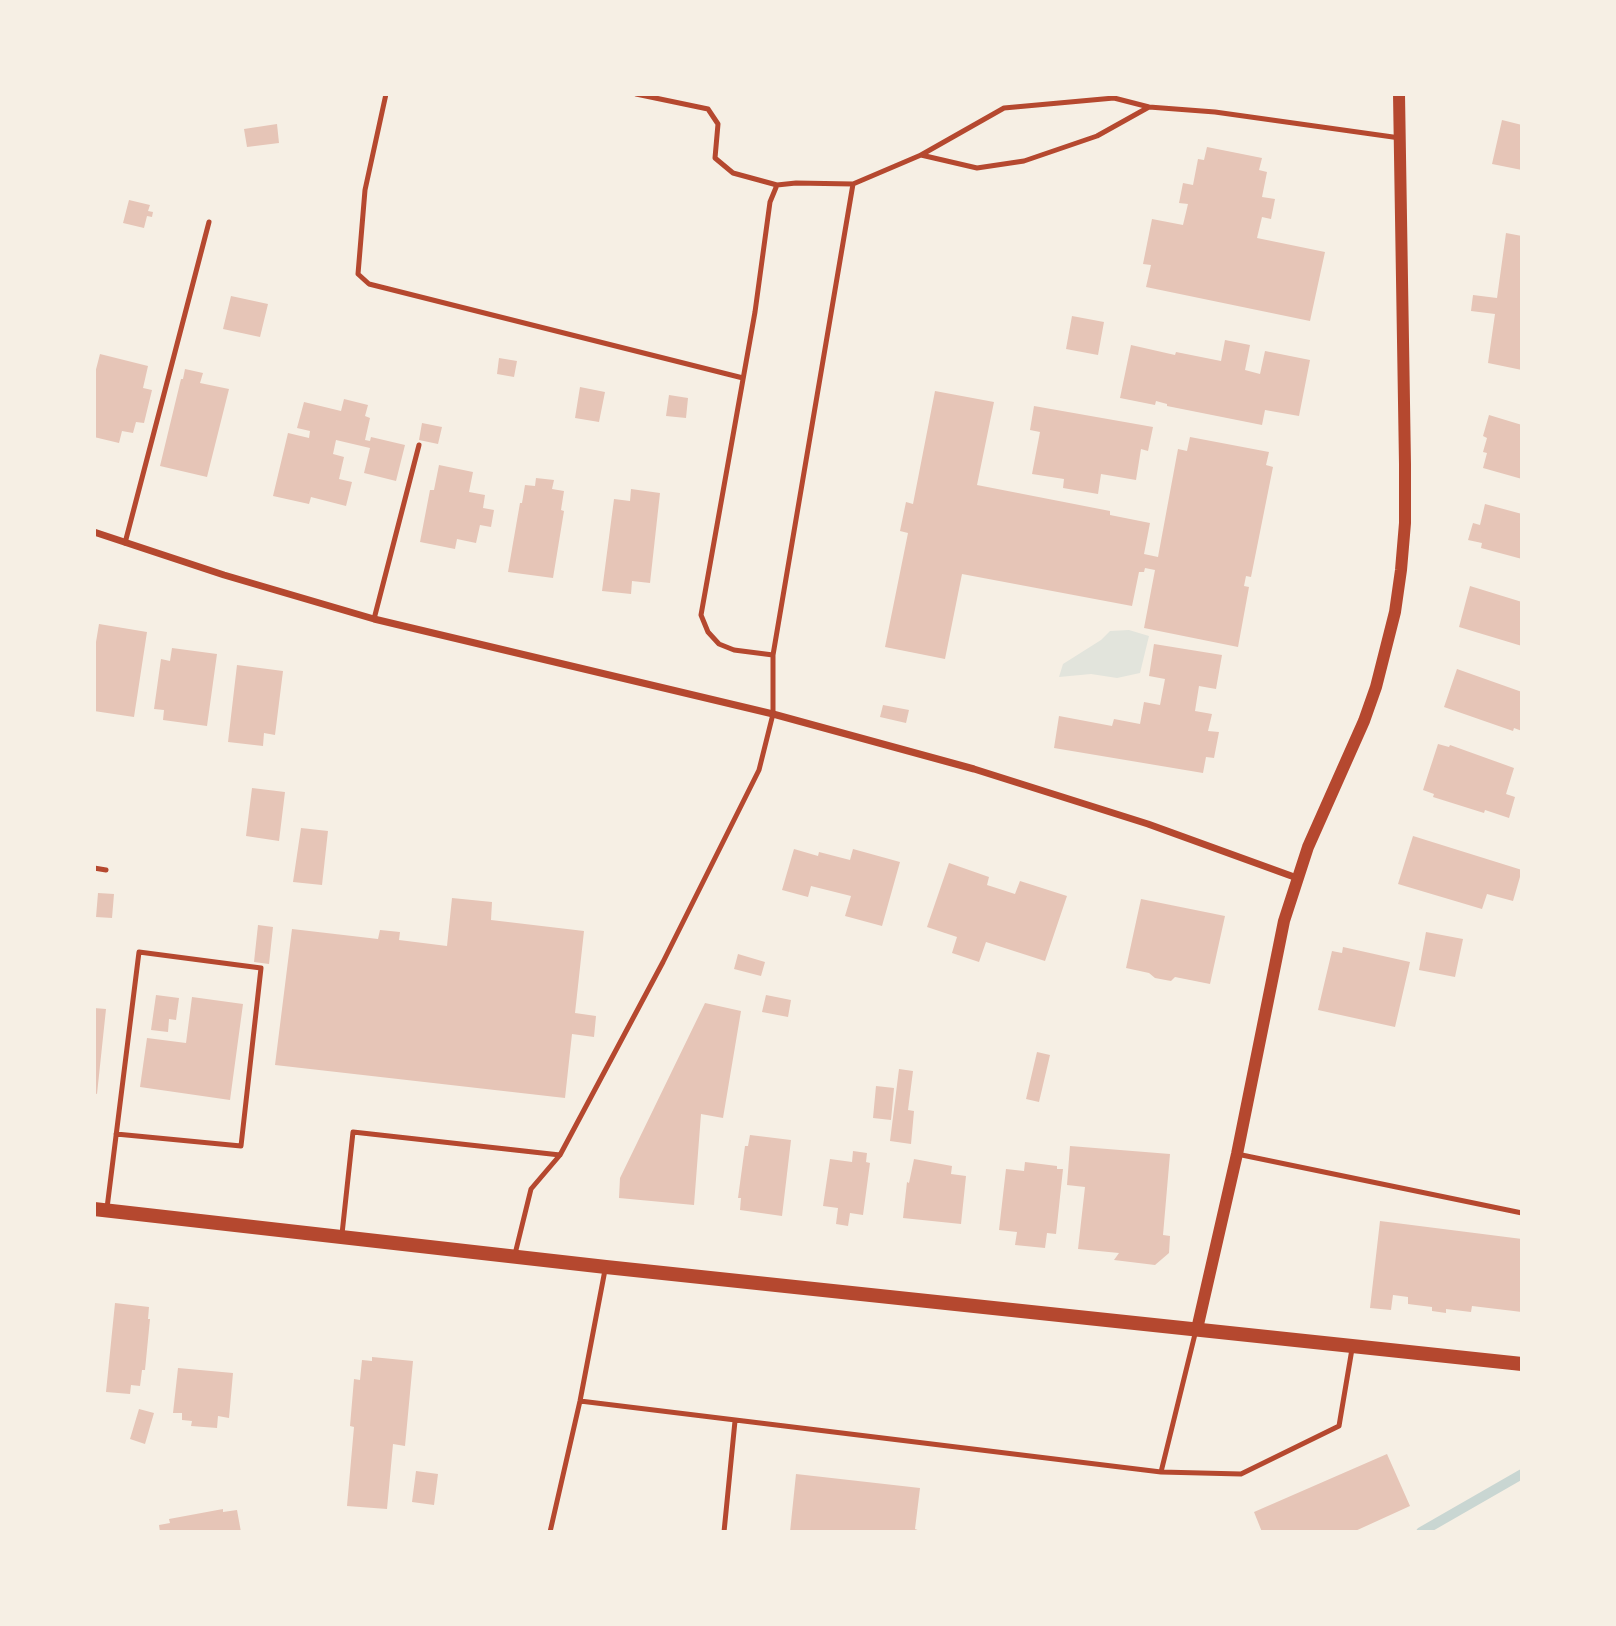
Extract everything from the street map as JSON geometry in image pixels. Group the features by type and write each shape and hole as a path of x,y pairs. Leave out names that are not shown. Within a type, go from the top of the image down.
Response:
{"main road":[{"path":"101,1210 606,1267 1521,1364"}],"street":[{"path":"1197,1329 1237,1154 1284,921 1297,878 1376,687 1386,651 1401,570 1405,464 1399,94"},
{"path":"94,532 249,583 374,619 868,738 1070,798 1297,878"}],"lane":[{"path":"386,94 365,190 358,274 369,284 743,377"},
{"path":"636,94 708,109 718,124 715,158 733,173 777,186 796,183 853,184 920,155 1004,108 1114,98 1149,107 1215,112 1400,138"},
{"path":"920,155 977,168 1024,160 1097,136 1149,107"},
{"path":"515,1257 531,1189 561,1154 663,962 759,771 773,714 773,655 853,184"},
{"path":"773,655 734,650 719,644 708,632 701,615 755,312 770,202 777,186"},
{"path":"125,543 209,222"},
{"path":"374,619 418,445"},
{"path":"94,868 106,870"},
{"path":"101,1210 116,1134 139,952 261,968 241,1146 116,1134"},
{"path":"342,1237 353,1132 561,1154"},
{"path":"1237,1154 1521,1213"},
{"path":"550,1531 580,1401 606,1267"},
{"path":"1161,1472 1197,1329"},
{"path":"580,1401 1161,1472 1241,1474 1339,1426 1352,1346"},
{"path":"724,1531 735,1421"}],"shaded area":[{"path":"1129,630 1149,636 1140,673 1117,678 1091,674 1059,677 1063,664 1101,640 1110,631"}],"building":[{"path":"1502,120 1522,125 1522,170 1492,164"},
{"path":"277,124 279,143 247,147 244,129"},
{"path":"1207,147 1262,158 1259,170 1267,172 1262,197 1275,199 1271,219 1262,217 1257,238 1325,252 1310,321 1146,287 1151,265 1143,264 1152,219 1183,225 1188,204 1179,203 1183,183 1193,185 1198,159 1204,160"},
{"path":"129,200 150,205 148,211 153,212 152,217 147,216 144,228 123,223"},
{"path":"1506,233 1522,236 1522,370 1488,363 1495,314 1471,311 1473,295 1497,298"},
{"path":"231,296 268,304 260,337 223,329"},
{"path":"1072,316 1104,322 1098,355 1066,349"},
{"path":"1225,340 1250,345 1245,370 1260,374 1265,351 1310,360 1299,416 1265,410 1262,425 1167,406 1156,401 1155,405 1120,398 1131,345 1175,355 1176,352 1221,361"},
{"path":"100,354 148,366 143,388 152,390 144,423 136,422 133,433 122,431 119,443 94,437 94,377"},
{"path":"499,358 517,361 514,377 497,374"},
{"path":"185,369 203,373 200,383 229,389 207,477 160,466"},
{"path":"580,387 605,392 599,422 575,418"},
{"path":"935,391 994,402 977,485 1110,511 1110,515 1150,523 1144,554 1158,557 1178,449 1187,451 1190,437 1269,452 1266,465 1273,467 1251,577 1246,576 1244,586 1249,587 1238,647 1144,628 1155,570 1145,568 1144,572 1139,572 1132,606 962,574 945,659 885,647 908,533 900,531 906,502 913,504"},
{"path":"669,395 688,398 686,418 666,416"},
{"path":"344,399 368,405 365,416 370,418 365,440 370,441 371,437 405,445 396,481 364,473 370,448 336,440 333,454 344,457 339,479 352,482 346,506 311,497 309,504 273,496 288,433 309,438 310,431 297,428 304,402 341,411"},
{"path":"1034,406 1153,427 1148,451 1141,449 1136,480 1101,474 1098,494 1063,488 1064,479 1032,474 1040,432 1030,430"},
{"path":"1489,415 1522,425 1522,479 1483,468 1487,453 1483,452 1487,438 1483,436"},
{"path":"422,423 442,427 438,444 419,440"},
{"path":"439,465 473,472 469,492 485,495 483,508 494,510 491,527 480,525 476,543 457,539 455,549 420,542 430,490 434,490"},
{"path":"536,478 554,480 552,489 564,491 561,510 564,511 553,578 508,572 525,485 535,486"},
{"path":"631,489 660,493 650,583 632,581 631,594 602,591 614,499 630,501"},
{"path":"1485,504 1522,514 1522,559 1481,548 1482,543 1468,540 1473,523 1480,525"},
{"path":"1470,586 1522,602 1522,646 1459,627"},
{"path":"99,624 147,632 134,717 94,711 94,654"},
{"path":"1154,644 1222,655 1216,689 1199,686 1195,711 1212,714 1208,731 1219,732 1214,758 1206,757 1203,773 1054,748 1059,716 1112,726 1114,719 1140,724 1144,702 1160,705 1165,679 1149,676"},
{"path":"172,648 217,654 207,726 163,720 164,710 154,709 161,659 170,661"},
{"path":"237,665 283,671 275,735 264,733 263,746 228,742"},
{"path":"1457,669 1522,692 1522,731 1514,728 1513,731 1444,707"},
{"path":"883,705 909,710 906,723 880,717"},
{"path":"1438,744 1450,745 1514,768 1506,794 1515,797 1509,818 1433,797 1434,794 1423,790"},
{"path":"252,788 285,792 279,841 246,836"},
{"path":"301,828 328,831 322,885 293,882"},
{"path":"1413,836 1522,870 1513,901 1487,894 1482,909 1398,884"},
{"path":"794,849 818,856 819,852 850,860 853,849 900,862 882,926 845,916 851,896 811,886 808,897 782,890"},
{"path":"949,863 989,877 987,885 1015,894 1020,881 1067,896 1045,961 986,942 979,962 952,953 957,937 927,927"},
{"path":"98,893 114,894 112,918 96,917"},
{"path":"452,898 492,902 491,920 584,931 575,1013 596,1016 594,1037 572,1034 565,1098 275,1065 292,929 378,939 380,930 400,932 399,940 447,946"},
{"path":"1141,899 1225,916 1210,984 1175,977 1171,981 1155,978 1149,973 1126,968"},
{"path":"258,925 273,927 269,964 254,962"},
{"path":"1426,932 1463,939 1455,977 1419,970"},
{"path":"1343,947 1410,962 1395,1027 1318,1010 1332,951 1342,953"},
{"path":"738,954 765,962 761,976 734,969"},
{"path":"156,995 179,998 176,1020 169,1019 168,1032 151,1030"},
{"path":"766,995 791,1000 788,1017 762,1012"},
{"path":"192,997 243,1004 230,1100 140,1087 147,1038 186,1043"},
{"path":"705,1003 741,1011 723,1118 701,1114 694,1205 619,1198 620,1178"},
{"path":"94,1008 106,1009 97,1094 94,1093"},
{"path":"1037,1052 1050,1055 1039,1102 1026,1099"},
{"path":"899,1069 913,1071 908,1110 914,1111 911,1144 890,1141"},
{"path":"876,1086 894,1088 891,1120 873,1118"},
{"path":"750,1135 791,1140 782,1216 740,1210 741,1198 738,1198 745,1146 748,1146"},
{"path":"1070,1146 1170,1154 1163,1235 1170,1236 1169,1253 1155,1265 1114,1260 1119,1253 1078,1249 1085,1187 1067,1185"},
{"path":"853,1151 867,1153 866,1162 870,1163 863,1215 850,1213 848,1226 836,1224 838,1208 823,1206 830,1159 852,1162"},
{"path":"914,1159 952,1166 951,1174 966,1176 961,1224 903,1218 907,1182 909,1183"},
{"path":"1025,1162 1063,1169 1056,1234 1047,1233 1045,1248 1015,1245 1017,1232 999,1230 1006,1169 1024,1171"},
{"path":"1380,1221 1522,1239 1522,1312 1472,1306 1471,1312 1446,1309 1446,1313 1432,1311 1432,1307 1408,1304 1408,1297 1393,1295 1391,1310 1370,1308"},
{"path":"115,1303 149,1307 145,1370 142,1370 140,1386 131,1385 130,1394 106,1392"},
{"path":"372,1357 413,1361 405,1446 393,1444 387,1509 347,1506 354,1427 350,1426 354,1379 360,1380 362,1360 372,1361"},
{"path":"178,1368 233,1373 229,1418 218,1416 217,1428 191,1426 192,1421 182,1420 182,1413 173,1413"},
{"path":"139,1409 154,1413 145,1444 130,1439"},
{"path":"1387,1454 1410,1506 1353,1532 1262,1532 1254,1512"},
{"path":"416,1471 438,1474 434,1505 412,1502"},
{"path":"796,1474 920,1488 915,1529 923,1532 790,1532"},
{"path":"223,1509 223,1512 237,1510 241,1532 160,1532 159,1525 170,1523 169,1519"}],"waterway":[{"path":"1421,1532 1522,1474"}]}
